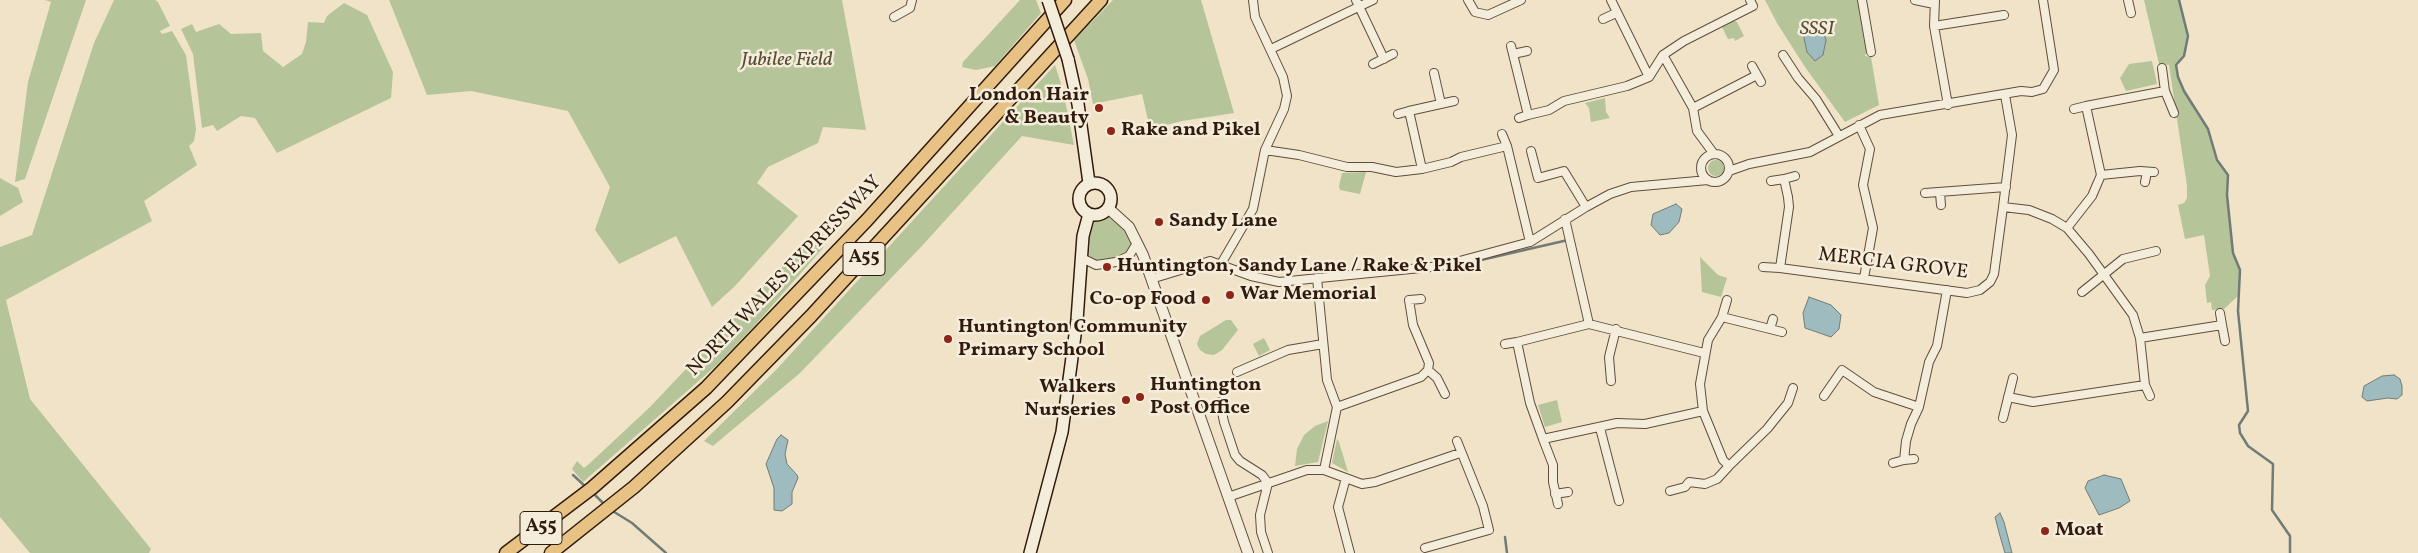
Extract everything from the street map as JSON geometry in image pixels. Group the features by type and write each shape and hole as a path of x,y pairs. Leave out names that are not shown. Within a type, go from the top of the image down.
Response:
{"highway":[{"name":"NORTH WALES EXPRESSWAY","path":"506,553 592,488 706,388 867,220 1065,0"},
{"name":"A55","path":"551,553 613,505 727,402 811,316 1101,0"}],"main road":[{"path":"1048,0 1068,58 1078,104 1089,183"},
{"path":"1089,183 1098,183 1106,187 1110,195 1108,208 1102,213 1089,214 1080,206 1078,198 1083,188 1089,183"},
{"path":"1030,553 1062,432 1077,320 1084,236 1089,214"}],"street":[{"path":"894,17 910,8 912,0"},
{"path":"1220,264 1253,209 1265,150 1284,109 1287,96 1283,77 1255,17 1253,0"},
{"path":"1271,50 1357,4 1373,0"},
{"path":"1468,0 1476,12 1488,15 1521,0"},
{"path":"1611,0 1649,77"},
{"path":"1519,118 1550,110 1564,101 1627,86 1649,77 1663,55 1684,41 1753,6 1750,0"},
{"path":"1862,0 1871,52"},
{"path":"1915,0 1934,2 1934,26 1948,105"},
{"path":"1151,279 1210,261 1251,276 1279,282 1441,266 1530,242 1586,207 1610,194 1631,187 1691,182 1706,177 1721,181 1729,171 1742,166 1810,152 1880,114 2043,89 2054,70 2043,0"},
{"path":"2128,0 2131,13"},
{"path":"1357,4 1384,59"},
{"path":"1603,19 1616,13"},
{"path":"1739,13 1744,22"},
{"path":"1934,26 2004,15"},
{"path":"1512,46 1528,116"},
{"path":"1514,54 1527,51"},
{"path":"1373,64 1393,54"},
{"path":"1663,55 1693,108 1697,131 1711,153 1722,156 1728,162 1742,166"},
{"path":"1783,55 1798,78 1816,99 1839,136"},
{"path":"1693,108 1759,79 1752,66"},
{"path":"2162,68 2166,91 2174,113"},
{"path":"1434,73 1441,104"},
{"path":"2074,109 2107,101 2166,91"},
{"path":"2104,93 2107,101"},
{"name":"MERCIA GROVE","path":"1763,267 1864,278 1966,293 1980,290 1990,282 1994,274 2006,187 2012,135 2005,95"},
{"path":"1398,114 1454,101"},
{"path":"2067,228 2092,196 2100,175 2086,106"},
{"path":"1410,112 1422,170"},
{"path":"1859,126 1870,149 1863,185 1873,228 1864,278"},
{"path":"1502,134 1507,146 1530,242"},
{"path":"1265,150 1299,155 1347,167 1372,167 1396,172 1422,170 1451,162 1461,157 1507,146"},
{"path":"1531,151 1538,178 1564,171 1586,207"},
{"path":"1706,177 1703,162 1711,153"},
{"path":"1728,162 1729,171"},
{"path":"2100,175 2151,172 2145,182"},
{"path":"1771,181 1796,176"},
{"path":"1780,268 1789,207 1784,179"},
{"path":"1925,193 2006,187"},
{"path":"1940,193 1941,205"},
{"path":"2003,207 2040,214 2067,228 2104,274 2133,315 2140,338 2145,385 2150,396"},
{"path":"1108,208 1129,227 1137,243 1248,553"},
{"path":"1565,219 1589,324"},
{"path":"1082,258 1096,265 1116,262 1129,256 1137,243"},
{"path":"2082,292 2114,264 2133,261 2156,251"},
{"path":"1317,278 1327,380 1337,407 1324,470"},
{"path":"1904,460 1911,424 1919,407 1927,367 1937,346 1947,290"},
{"path":"1400,301 1420,299"},
{"path":"1337,407 1421,377 1428,370 1429,363 1414,325 1409,300"},
{"path":"1727,300 1722,317 1708,340 1704,353 1700,384 1703,411 1723,460 1729,466"},
{"path":"2220,314 2225,342"},
{"path":"1722,317 1782,332"},
{"path":"1770,330 1773,319"},
{"path":"1504,344 1589,324 1616,329 1704,353"},
{"path":"2140,338 2222,325"},
{"path":"1611,381 1613,372 1609,357 1616,329"},
{"path":"1517,342 1530,403 1553,465 1555,494 1558,504"},
{"path":"1237,372 1288,350 1323,344"},
{"path":"1824,396 1848,362"},
{"path":"1428,370 1437,378 1445,394"},
{"path":"1842,370 1874,392 1919,407"},
{"path":"2003,418 2013,378"},
{"path":"2008,397 2033,402 2145,385"},
{"path":"1670,490 1685,487 1689,482 1704,484 1716,479 1767,429 1788,403 1793,388"},
{"path":"1220,402 1224,422 1235,455 1240,461 1262,475 1268,483"},
{"path":"1542,439 1600,428 1617,422 1645,424 1703,411"},
{"path":"1600,428 1619,501"},
{"path":"1457,441 1482,506 1489,530"},
{"path":"1228,498 1307,470 1324,470 1362,484 1374,482 1460,452"},
{"path":"1893,463 1914,459"},
{"path":"1346,478 1338,507 1350,553"},
{"path":"1268,483 1260,515 1261,532 1268,553"},
{"path":"1555,494 1568,492"},
{"path":"1425,548 1498,529"}],"green space":[{"path":"45,0 86,0 25,179 15,182 28,82 51,2"},
{"path":"114,0 155,0 158,2 170,26 160,31 162,34 172,31 186,55 196,129 194,141 189,146 197,165 144,201 152,221 6,300 30,399 151,549 149,553 30,553 0,517 0,247 32,235 94,43"},
{"name":"Jubilee Field","path":"389,0 842,0 866,130 823,127 818,143 768,167 757,183 798,216 735,286 712,307 676,236 619,264 595,230 610,187 568,111 471,91 427,95"},
{"path":"1020,0 1036,0 1041,13 995,66 976,70 962,67 963,62"},
{"path":"1113,0 1201,0 1234,113 1182,121 1150,129 1142,94 1093,104 1088,79 1074,40"},
{"name":"SSSI","path":"1765,0 1858,0 1867,49 1865,56 1871,57 1879,105 1845,122 1805,67"},
{"path":"2144,0 2179,0 2188,36 2184,56 2176,65 2178,77 2184,91 2208,129 2217,160 2228,175 2227,195 2233,253 2240,270 2239,295 2224,309 2212,310 2211,302 2207,303 2205,285 2210,276 2204,235 2185,239 2178,205 2184,203 2187,198 2187,186 2169,65 2159,64"},
{"path":"344,3 367,15 393,72 391,98 277,153 255,118 241,116 217,131 213,125 202,128 193,54 181,29 192,24 196,32 219,24 231,34 261,33 263,51 283,67 302,54 306,42 308,22 324,23 327,16"},
{"path":"1734,21 1737,22 1744,36 1735,41 1734,38 1728,39 1722,27"},
{"path":"2152,61 2157,84 2126,91 2120,78 2129,64"},
{"path":"1055,65 1063,90 1074,145 1022,136 920,248 800,373 713,446 704,441 776,370"},
{"path":"1605,98 1606,112 1610,118 1591,122 1589,108 1585,103"},
{"path":"1716,160 1722,162 1724,168 1722,174 1716,176 1710,174 1708,168 1710,162"},
{"path":"1366,172 1360,194 1340,190 1342,173"},
{"path":"0,178 18,188 23,202 0,216"},
{"path":"1106,216 1113,219 1126,231 1131,239 1131,246 1123,257 1097,262 1091,259 1089,255 1090,236 1095,221"},
{"path":"820,227 824,237 823,248 756,324 717,365 583,482 572,469 577,461 584,468 650,407"},
{"path":"1700,257 1718,275 1727,278 1721,297 1702,292"},
{"path":"1226,320 1231,320 1238,330 1222,350 1214,355 1206,354 1200,350 1197,344 1200,336"},
{"path":"1264,338 1270,350 1259,356 1253,344"},
{"path":"1557,400 1562,422 1545,427 1538,405"},
{"path":"1328,421 1318,462 1295,466 1297,449 1304,435 1315,426"},
{"path":"1337,439 1339,442 1348,472 1332,463"}],"water":[{"path":"1818,27 1822,30 1826,40 1823,55 1815,61 1807,52 1804,38 1805,32"},
{"path":"1676,204 1682,209 1679,222 1669,233 1660,235 1651,225 1653,214"},
{"path":"1809,297 1831,305 1841,315 1839,329 1831,337 1805,328 1803,313"},
{"path":"2394,375 2400,379 2402,386 2402,395 2397,399 2388,398 2367,401 2362,397 2364,386 2382,376"},
{"path":"781,435 788,440 785,454 787,464 798,478 792,492 792,504 782,511 774,510 774,488 766,464 777,439"},
{"path":"2104,475 2121,479 2130,501 2119,508 2099,515 2085,488 2088,481"},
{"path":"2000,513 2012,553 2005,553 1995,517"}],"waterway":[{"path":"2179,0 2188,36 2184,56 2176,65 2178,77 2184,91 2208,129 2217,160 2228,175 2227,195 2233,253 2240,270 2238,311 2248,411 2239,425 2240,433 2248,446 2273,464 2272,510 2290,536 2290,553"},
{"path":"1442,269 1568,240"},
{"path":"573,475 587,488"},
{"path":"593,493 605,505"},
{"path":"611,510 632,523 666,553"},
{"path":"1505,537 1507,553"}],"place":[{"name":"London Hair & Beauty","path":"1099,108"},
{"name":"Rake and Pikel","path":"1111,131"},
{"name":"Sandy Lane","path":"1159,222"},
{"name":"Huntington, Sandy Lane / Rake & Pikel","path":"1107,267"},
{"name":"War Memorial","path":"1230,295"},
{"name":"Co-op Food","path":"1206,300"},
{"name":"Huntington Community Primary School","path":"948,339"},
{"name":"Huntington Post Office","path":"1140,397"},
{"name":"Walkers Nurseries","path":"1126,400"},
{"name":"Moat","path":"2045,531"}]}
